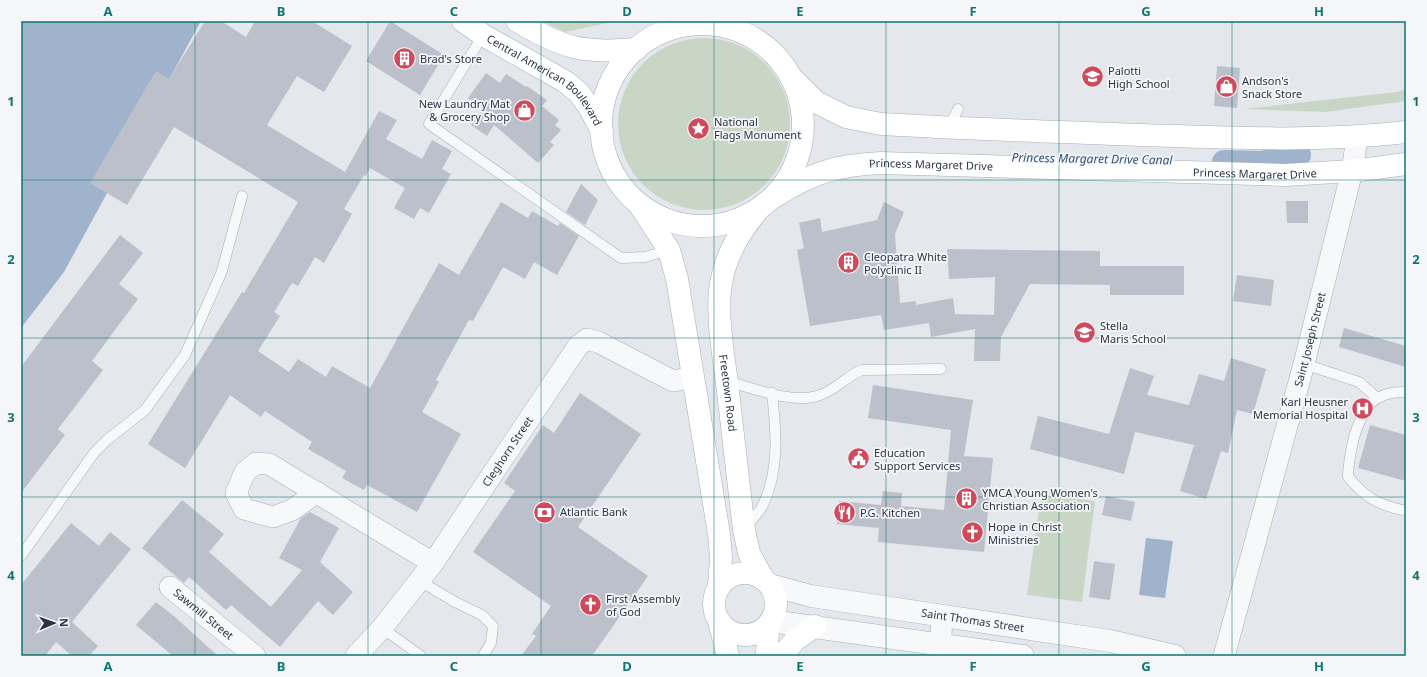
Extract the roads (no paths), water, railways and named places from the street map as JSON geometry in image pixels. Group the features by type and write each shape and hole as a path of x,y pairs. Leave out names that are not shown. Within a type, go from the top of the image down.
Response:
{"main road":[{"name":"Central American Boulevard","path":"463,21 483,35 566,82 579,93 589,107 602,131"},
{"path":"517,21 569,47 589,51 612,51 638,47 664,32 690,25 739,27 772,51 791,77 816,102 846,117 881,124 953,118 1216,138 1357,138 1406,132"},
{"path":"650,21 638,47 617,72 605,100 602,131 607,159 620,184 639,204 669,250 677,279 719,534 721,557 719,587 715,596 714,606 728,656"},
{"path":"639,204 666,220 697,227 728,224 757,211 774,197 793,171 803,140 802,108 791,77"},
{"name":"Princess Margaret Drive","path":"774,197 800,181 830,169 856,164 881,163 1285,175 1352,171 1406,164"},
{"name":"Freetown Road","path":"757,211 740,233 729,255 721,284 720,314 744,530 749,553 767,582"},
{"path":"719,587 732,576 748,573 767,582 775,595 776,606 770,623 767,656"},
{"path":"720,625 734,633 750,635 760,632 770,623"},
{"path":"782,656 795,640 815,626"}],"street":[{"name":"Saint Joseph Street","path":"1224,656 1304,364 1352,171 1357,138"},
{"name":"Cleghorn Street","path":"356,656 382,628 433,563 578,346 587,340 598,342 673,381 693,377"},
{"path":"317,492 433,563"},
{"name":"Saint Thomas Street","path":"767,582 811,596 942,617 1110,641 1175,656"},
{"name":"Sawmill Street","path":"170,587 255,656"},
{"path":"941,650 942,617"},
{"path":"770,623 815,626 941,650 1023,656"}],"lane":[{"path":"483,35 429,124 621,258 645,256 669,250"},
{"path":"21,556 94,453 107,440 145,410 185,355 222,271 242,196"},
{"path":"1304,364 1359,382 1377,398"},
{"path":"727,381 799,399 821,395 850,375 862,370 941,369"},
{"path":"1406,392 1393,392 1377,398 1365,409 1359,422 1348,462 1348,477 1362,494 1382,505 1406,511"},
{"path":"744,530 762,505 774,474 775,425 772,393"},
{"path":"420,581 455,602 482,615 493,626 491,643 483,656"},
{"path":"382,628 421,656"}],"water":[{"path":"21,21 201,21 64,272 21,328"},
{"path":"1146,538 1173,541 1165,598 1139,595"}],"waterway":[{"name":"Princess Margaret Drive Canal","path":"1224,162 1261,163 1299,155"}],"place":[{"name":"Brad's Store","path":"404,59"},
{"name":"Palotti High School","path":"1093,77"},
{"name":"Andson's Snack Store","path":"1227,87"},
{"name":"New Laundry Mat & Grocery Shop","path":"525,110"},
{"name":"National Flags Monument","path":"699,128"},
{"name":"Cleopatra White Polyclinic II","path":"848,263"},
{"name":"Stella Maris School","path":"1084,332"},
{"name":"Karl Heusner Memorial Hospital","path":"1363,408"},
{"name":"Education Support Services","path":"858,459"},
{"name":"YMCA Young Women's Christian Association","path":"967,499"},
{"name":"Atlantic Bank","path":"544,512"},
{"name":"P.G. Kitchen","path":"845,513"},
{"name":"Hope in Christ Ministries","path":"973,533"},
{"name":"First Assembly of God","path":"590,605"}]}
